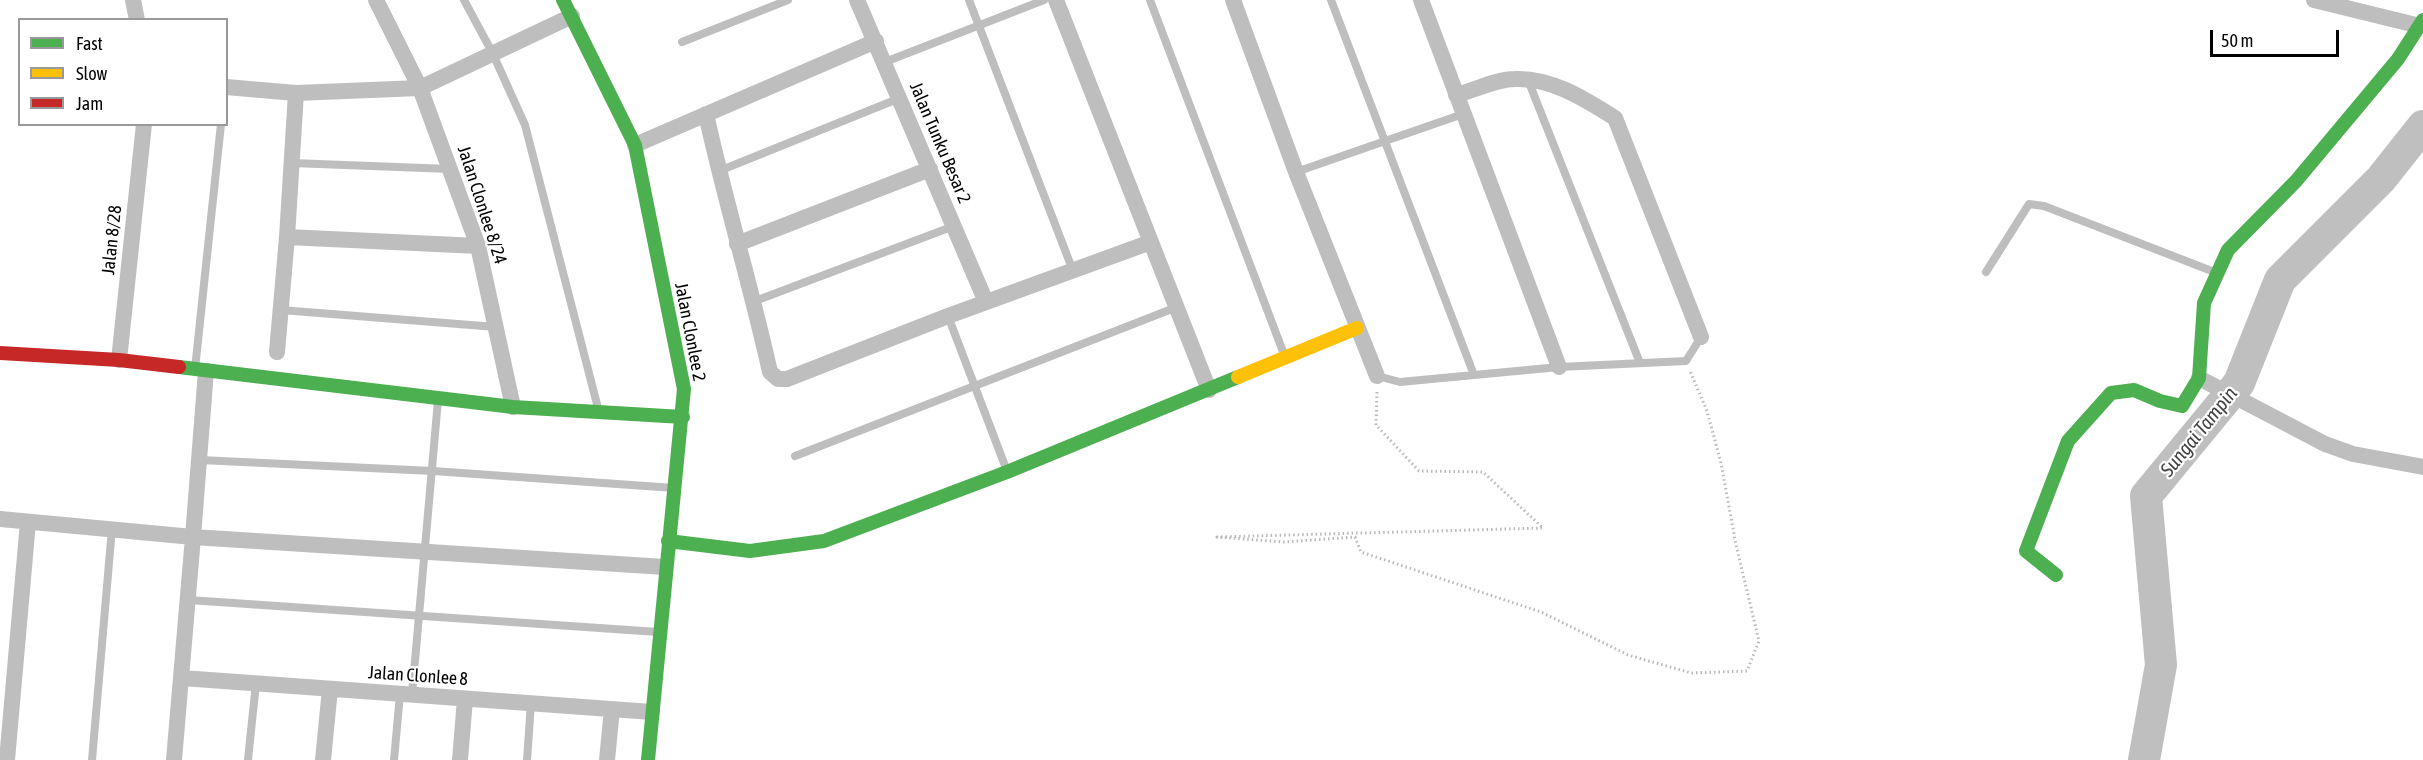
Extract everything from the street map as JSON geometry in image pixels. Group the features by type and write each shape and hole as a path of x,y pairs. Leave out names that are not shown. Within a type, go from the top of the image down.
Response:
{"street":[{"path":"133,0 136,18"},
{"name":"Jalan Clonlee 8/24","path":"376,0 420,88 478,246 513,407"},
{"name":"Jalan Clonlee 2","path":"563,0 635,145 684,389 648,760"},
{"name":"Jalan Tunku Besar 2","path":"858,0 986,302"},
{"path":"1056,0 1209,390"},
{"path":"1233,0 1296,172 1377,376"},
{"path":"1421,0 1559,367"},
{"path":"2056,575 2026,551 2068,441 2111,393 2134,390 2160,401 2182,406 2199,378 2204,303 2228,250 2296,181 2398,59 2421,23 2314,0"},
{"path":"228,87 296,93 420,88 572,16"},
{"path":"635,145 876,41"},
{"path":"1456,95 1514,78 1538,80 1585,99 1615,118 1701,337"},
{"path":"277,352 296,93"},
{"path":"706,114 737,244 755,301 770,372 778,379 787,379 948,316 1151,242"},
{"name":"Jalan 8/28","path":"119,360 144,126"},
{"path":"737,244 930,168"},
{"path":"287,237 478,246"},
{"path":"668,541 750,551 824,541 1007,472 1357,327"},
{"path":"0,353 119,360 438,400 683,417"},
{"path":"174,760 200,460 200,370"},
{"path":"2199,378 2325,444 2353,454 2423,467"},
{"path":"0,519 193,537 665,567"},
{"path":"7,760 28,522"},
{"name":"Jalan Clonlee 8","path":"182,678 652,712"},
{"path":"323,760 330,689"},
{"path":"460,760 465,699"},
{"path":"607,760 612,709"}],"lane":[{"path":"464,0 492,52 525,125 599,412"},
{"path":"682,42 788,0"},
{"path":"969,0 1073,271"},
{"path":"885,62 1044,0"},
{"path":"1150,0 1286,358"},
{"path":"1331,0 1383,142 1474,375"},
{"path":"1527,80 1640,363"},
{"path":"719,171 900,98"},
{"path":"1296,172 1463,114"},
{"path":"200,370 221,126"},
{"path":"292,163 451,169"},
{"path":"1986,272 2029,204 2044,206 2217,274"},
{"path":"755,301 954,226"},
{"path":"795,456 1177,307"},
{"path":"281,310 495,327"},
{"path":"948,316 1007,472"},
{"path":"1377,376 1400,382 1559,367 1686,361 1701,337"},
{"path":"394,760 419,614 438,400"},
{"path":"200,460 433,471 675,488"},
{"path":"92,760 112,528"},
{"path":"189,600 659,632"},
{"path":"248,760 256,683"},
{"path":"527,760 531,704"}],"path":[{"path":"1377,376 1376,425 1419,471 1483,471 1542,528 1217,537 1284,542 1355,537 1361,552 1540,612 1628,655 1691,673 1747,671 1760,640 1710,422 1686,361"}],"waterway":[{"name":"Sungai Tampin","path":"2144,760 2161,665 2146,496 2239,383 2280,280 2381,179 2423,126"}],"traffic: fast":[{"path":"563,0 635,145 684,389 648,760"},
{"path":"2056,575 2026,551 2068,441 2111,393 2134,390 2160,401 2182,406 2199,378 2204,303 2228,250 2296,181 2398,59 2423,20"},
{"path":"179,367 513,407 683,417"},
{"path":"668,541 750,551 824,541 1007,472 1238,377"}],"traffic: slow":[{"path":"1238,377 1357,328"}],"traffic: jam":[{"path":"0,353 119,360 179,367"}]}
